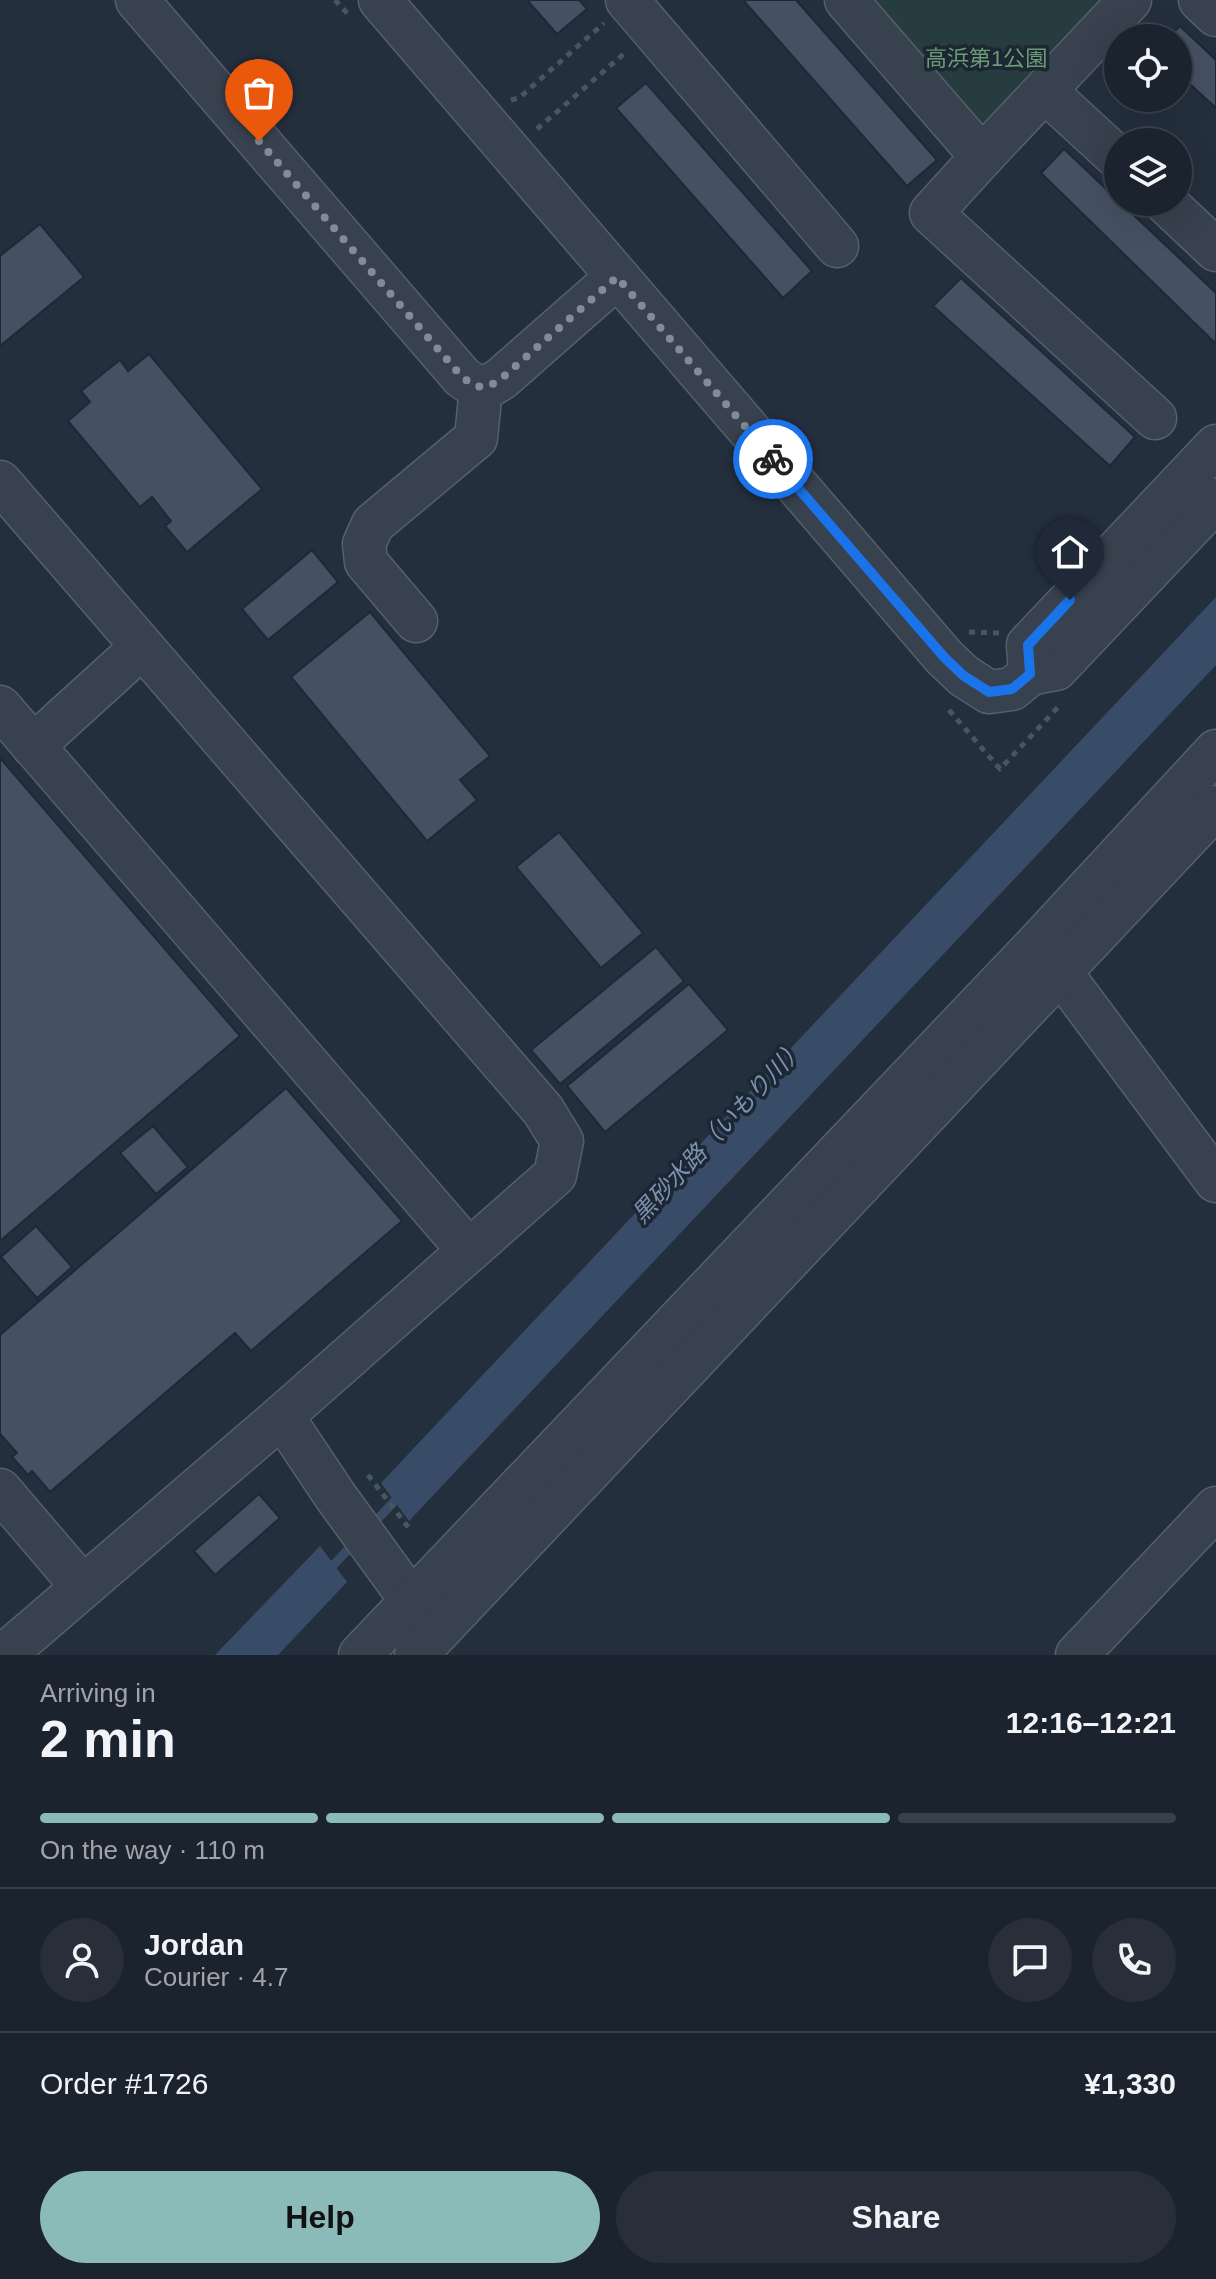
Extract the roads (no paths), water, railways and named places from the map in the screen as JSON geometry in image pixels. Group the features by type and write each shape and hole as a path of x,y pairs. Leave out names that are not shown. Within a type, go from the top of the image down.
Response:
{"street":[{"path":"137,0 462,377 481,388 491,386 502,378 617,277"},
{"path":"380,0 944,657 964,676 989,692 1012,689 1030,674 1056,669 1216,500"},
{"path":"846,0 982,157"},
{"path":"1130,0 931,213 1155,418"},
{"path":"1200,0 1216,15"},
{"path":"618,8 837,246"},
{"path":"1045,91 1104,145"},
{"path":"1180,216 1216,250"},
{"path":"416,621 366,562 364,544 373,524 476,438 481,388"},
{"path":"1030,674 1028,645 1216,446"},
{"path":"0,482 543,1110 562,1141 555,1175 4,1655"},
{"path":"33,746 142,647"},
{"path":"0,707 469,1251"},
{"path":"360,1655 422,1624 1049,957 1216,751"},
{"path":"1049,957 1216,807"},
{"path":"1049,957 1216,1181"},
{"path":"282,1416 352,1486 422,1624"},
{"path":"0,1490 83,1587"},
{"path":"1077,1655 1216,1508"}],"water":[{"path":"1216,597 1216,665 409,1521 381,1483"},
{"path":"320,1546 347,1582 278,1655 215,1655"}],"waterway":[{"name":"黒砂水路（いもり川）","path":"371,1526 402,1493"},
{"name":"黒砂水路（いもり川）","path":"327,1572 355,1542"}],"park label":[{"name":"高浜第1公園","path":"986,58"}]}
